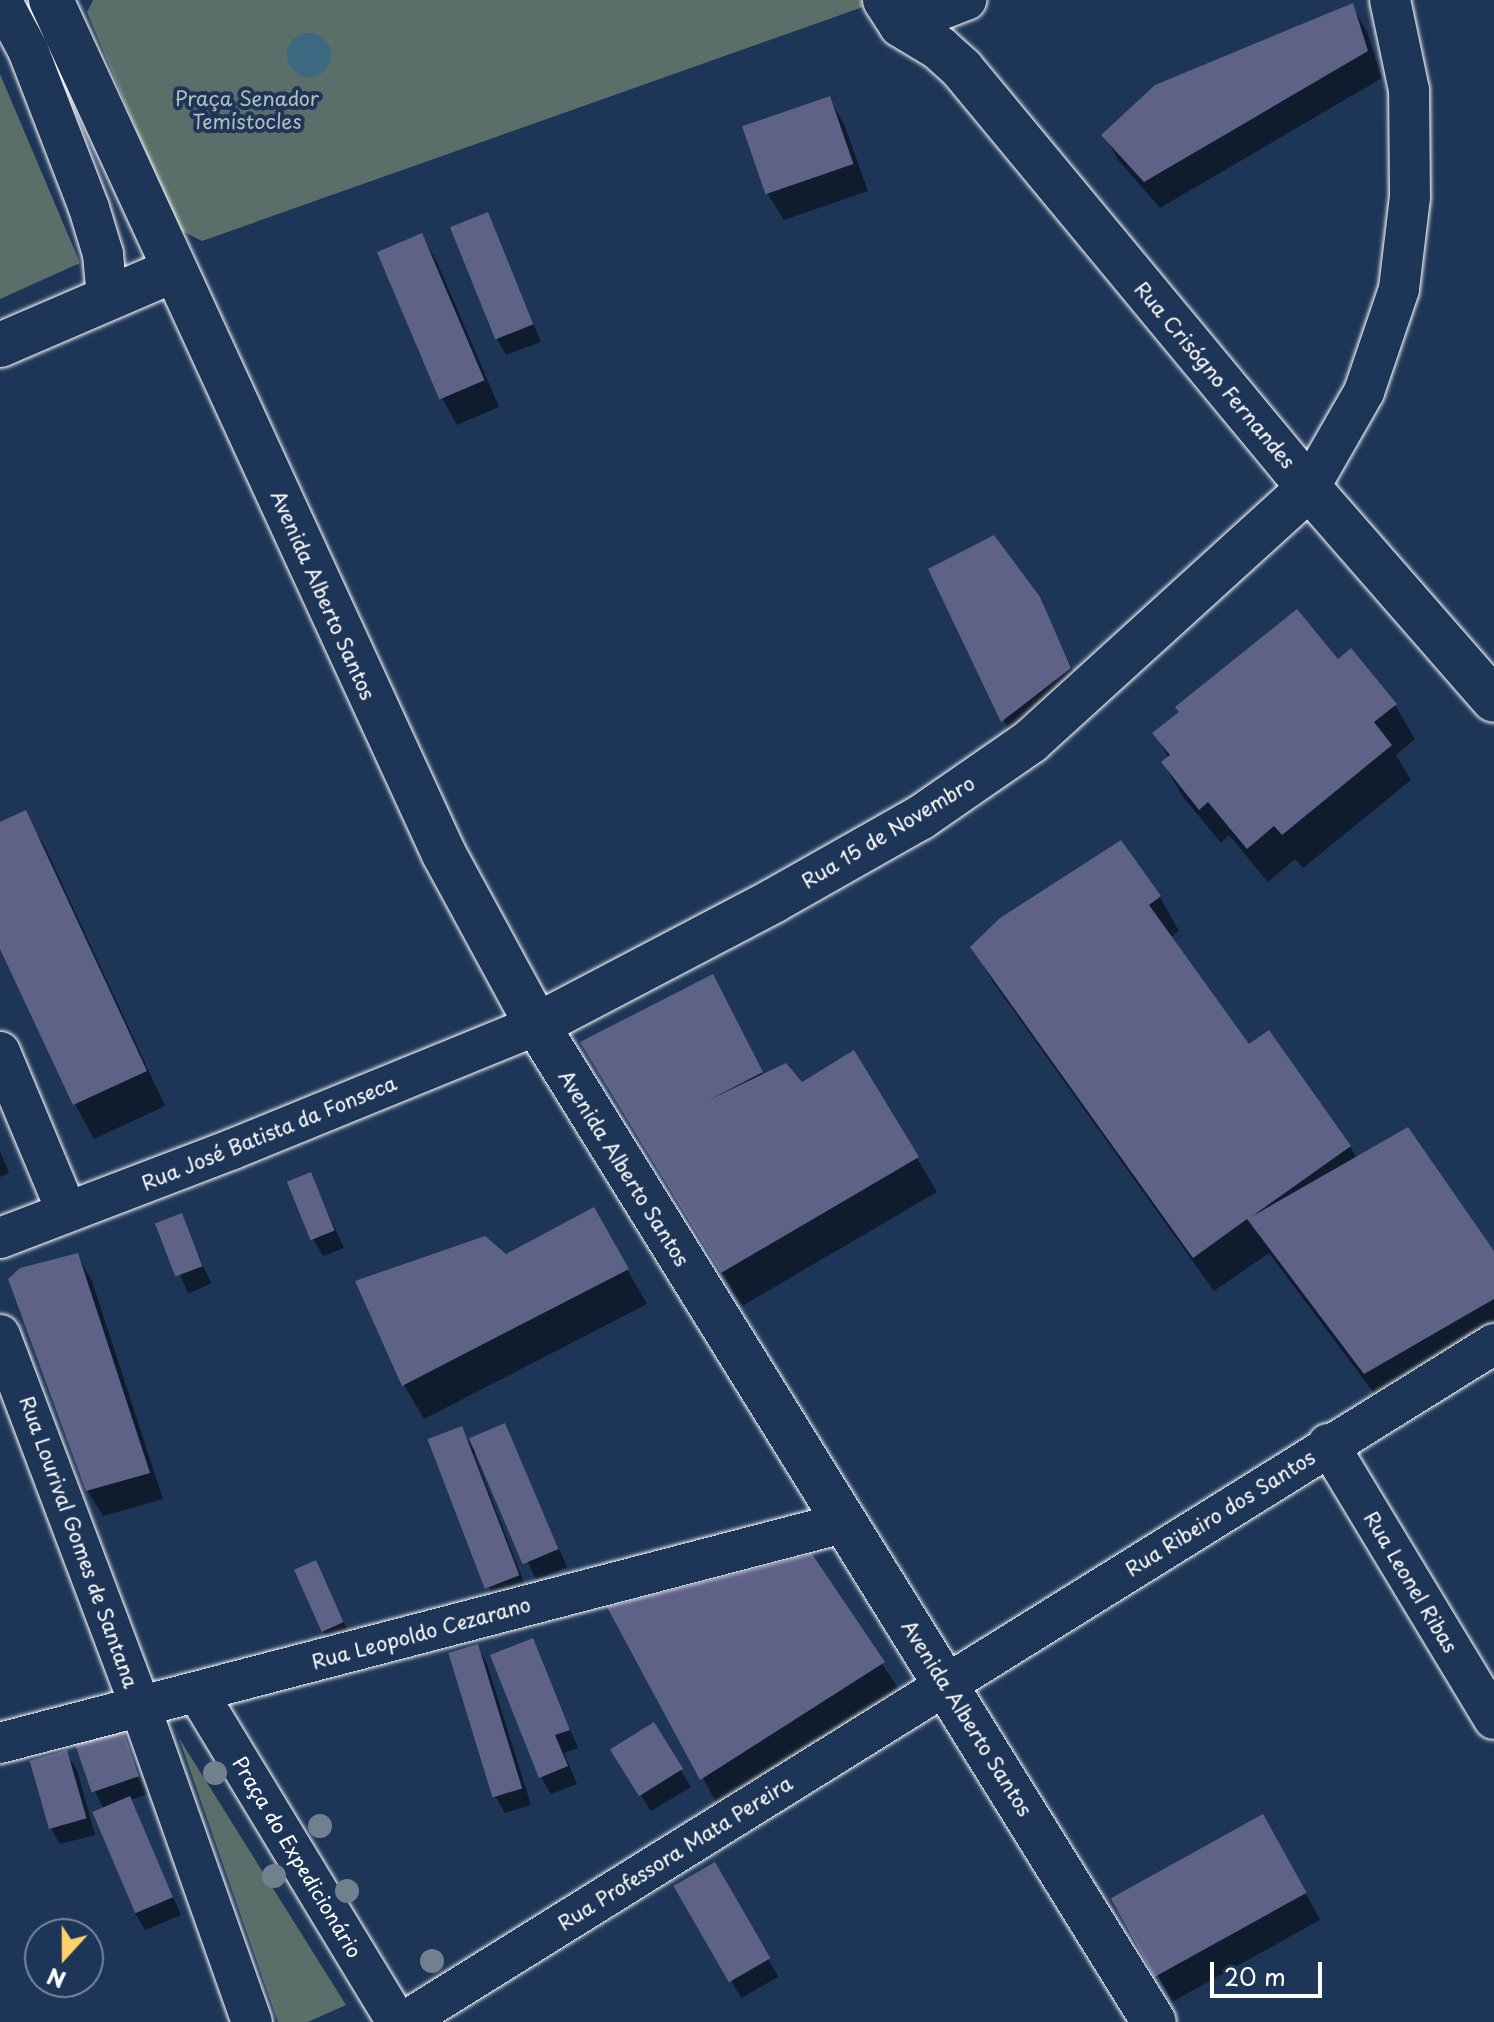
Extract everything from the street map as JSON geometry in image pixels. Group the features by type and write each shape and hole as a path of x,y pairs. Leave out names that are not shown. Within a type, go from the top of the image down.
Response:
{"main road":[{"path":"0,345 174,270 51,0"},
{"name":"Rua Crisógno Fernandes","path":"914,17 962,69 1309,488 1494,700"},
{"name":"Avenida Alberto Santos","path":"174,270 444,854 537,1025 1154,2022"},
{"name":"Rua 15 de Novembro","path":"537,1025 786,894 920,818 1031,741 1309,488"}],"street":[{"path":"1,0 28,50 89,208 103,254 107,298"},
{"path":"914,17 966,0"},
{"path":"1309,488 1364,392 1399,289 1410,197 1409,90 1390,0"},
{"name":"Rua José Batista da Fonseca","path":"0,1238 247,1143 537,1025"},
{"path":"0,1052 67,1212"},
{"name":"Rua Lourival Gomes de Santana","path":"0,1335 140,1706"},
{"name":"Rua Ribeiro dos Santos","path":"947,1685 1328,1444 1494,1344"},
{"name":"Rua Leonel Ribas","path":"1328,1444 1494,1719"},
{"name":"Rua Leopoldo Cezarano","path":"0,1743 843,1523"},
{"name":"Rua Professora Mata Pereira","path":"404,2022 947,1685"},
{"name":"Praça do Expedicionário","path":"197,1692 397,2022"},
{"path":"140,1706 252,2022"}],"green space":[{"name":"Praça Senador Temístocles","path":"93,0 861,0 863,7 202,241 178,229 87,12"},
{"path":"0,74 80,263 0,299"},
{"path":"179,1738 346,2005 308,2022 278,2022"}],"water":[{"path":"309,33 324,40 331,55 324,70 309,77 294,70 287,55 294,40"}],"building":[{"path":"1353,3 1368,51 1144,182 1101,135 1155,85"},
{"path":"830,96 853,164 766,194 742,126"},
{"path":"488,212 533,324 495,340 450,227"},
{"path":"422,233 485,380 439,399 377,252"},
{"path":"994,535 1040,597 1071,668 1001,722 928,569"},
{"path":"1297,609 1338,659 1351,648 1397,704 1374,722 1392,745 1282,835 1274,826 1247,849 1208,802 1199,810 1161,762 1170,755 1152,733 1179,712 1175,707"},
{"path":"26,810 147,1071 73,1105 0,949 0,822"},
{"path":"1121,840 1161,896 1149,905 1249,1044 1269,1030 1351,1146 1251,1217 1408,1127 1494,1251 1494,1299 1364,1374 1247,1219 1193,1258 970,947 1000,918"},
{"path":"713,974 763,1072 707,1101 786,1063 802,1082 854,1050 919,1157 721,1273 580,1042"},
{"path":"311,1172 335,1230 310,1240 287,1182"},
{"path":"594,1207 629,1269 402,1386 355,1281 485,1236 506,1254"},
{"path":"182,1213 202,1266 175,1277 155,1223"},
{"path":"78,1253 150,1473 86,1491 8,1279 20,1268"},
{"path":"505,1423 559,1549 523,1564 469,1438"},
{"path":"462,1426 519,1575 485,1589 427,1439"},
{"path":"812,1554 885,1662 700,1780 607,1607"},
{"path":"316,1560 344,1622 322,1632 294,1570"},
{"path":"533,1638 570,1730 555,1735 568,1766 539,1778 490,1655"},
{"path":"478,1644 522,1788 493,1797 448,1653"},
{"path":"654,1722 683,1769 639,1796 610,1750"},
{"path":"122,1727 139,1776 92,1792 75,1743"},
{"path":"67,1750 87,1818 49,1829 30,1761"},
{"path":"130,1796 173,1897 135,1913 92,1812"},
{"path":"1263,1814 1307,1893 1154,1977 1111,1898"},
{"path":"715,1862 770,1958 729,1982 673,1886"}]}
